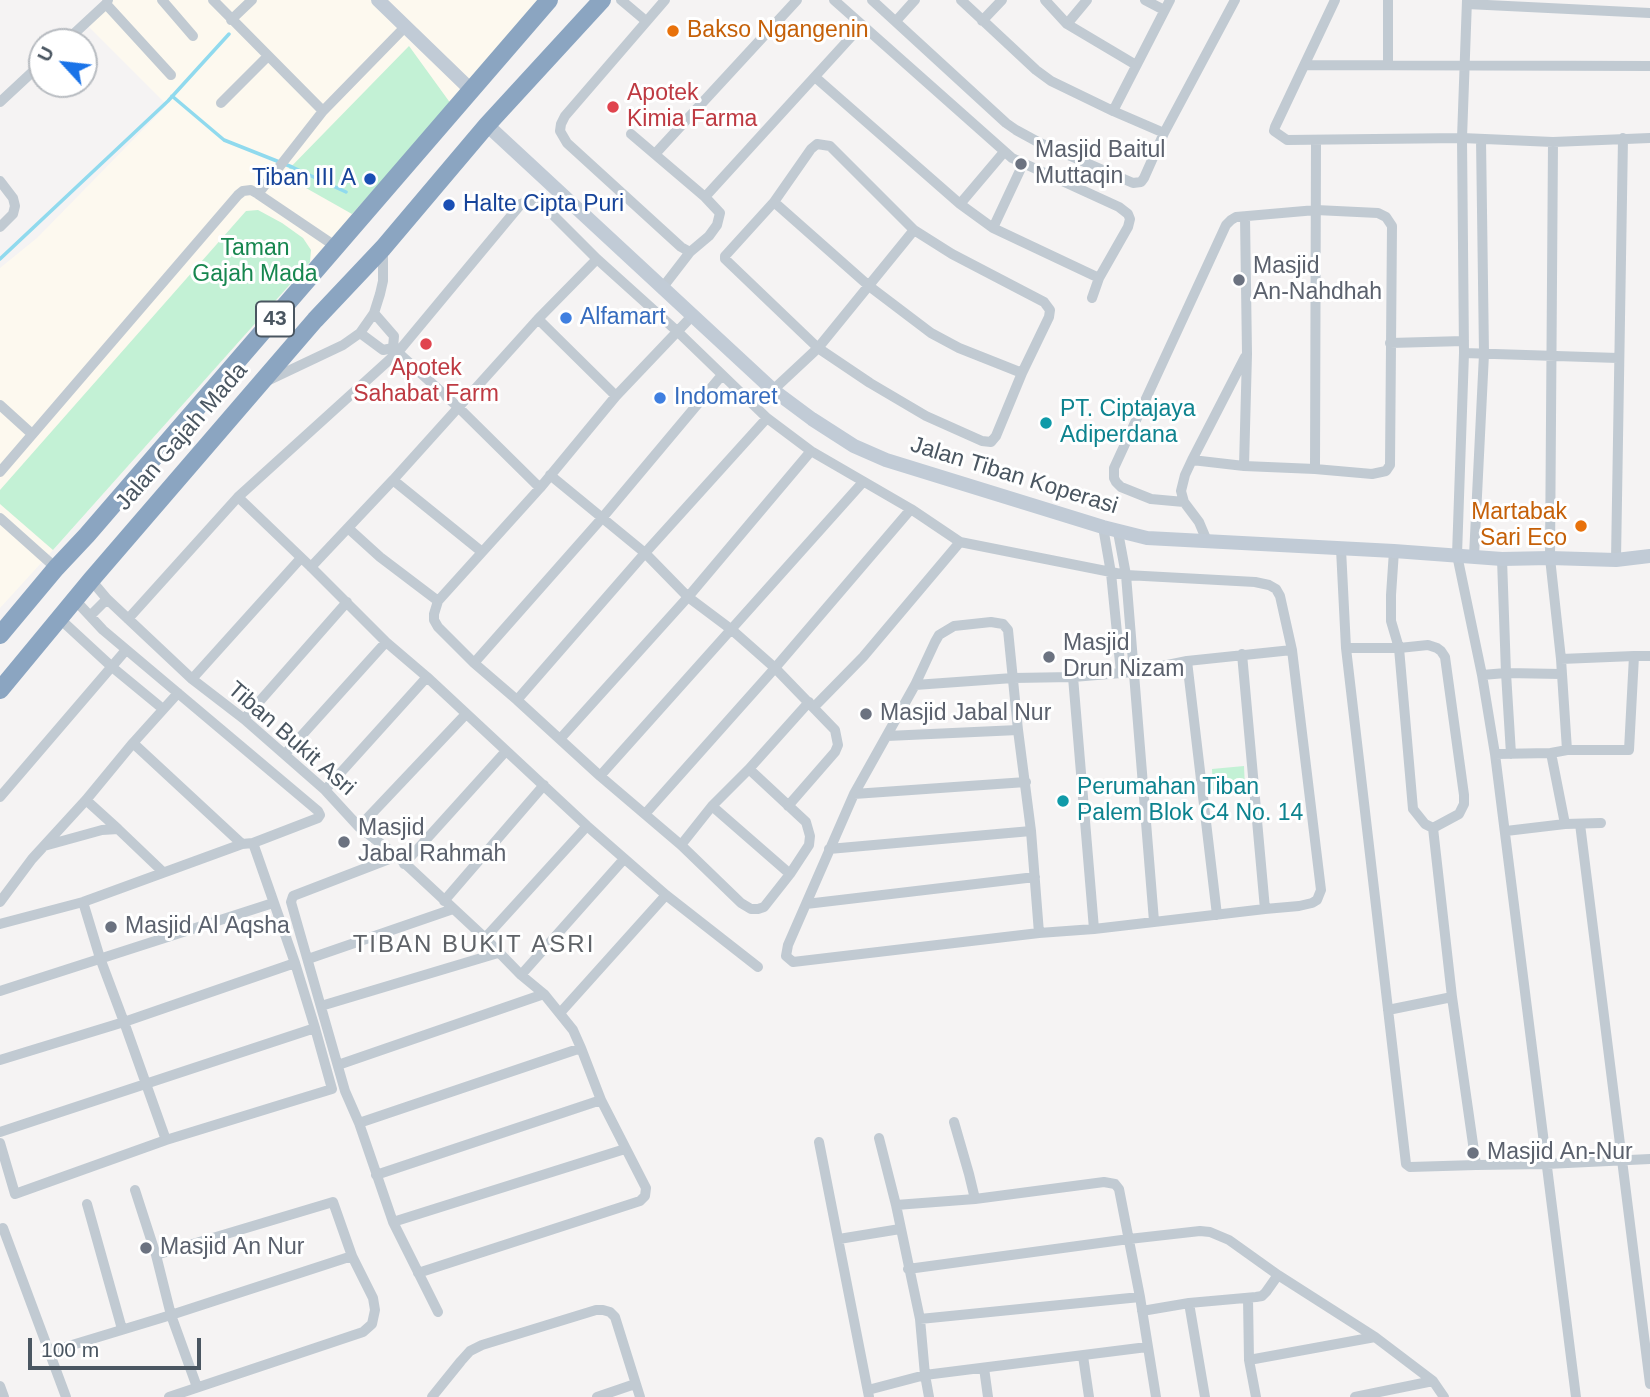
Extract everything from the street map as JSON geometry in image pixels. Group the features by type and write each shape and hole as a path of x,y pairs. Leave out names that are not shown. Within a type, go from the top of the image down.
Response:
{"highway":[{"name":"Jalan Gajah Mada","path":"0,635 549,0"},
{"name":"Jalan Gajah Mada","path":"0,690 315,320 383,248 487,125 602,0"},
{"path":"291,301 315,320"}],"street":[{"path":"162,0 193,36"},
{"path":"213,0 323,111"},
{"path":"231,20 252,0"},
{"path":"378,0 470,89"},
{"path":"621,0 646,21"},
{"path":"665,0 565,116 560,131 567,143 681,247 690,252"},
{"path":"655,154 797,0"},
{"path":"834,0 1004,152 1023,164 1119,207 1128,214 1128,227 1099,278 1092,298"},
{"path":"872,0 1006,123 1038,142 1133,183 1141,182 1144,178 1164,133 1235,0"},
{"path":"896,20 915,0"},
{"path":"961,0 1036,70 1051,80 1164,133"},
{"path":"982,21 1002,0"},
{"path":"1045,0 1068,24 1136,65"},
{"path":"1068,24 1087,0"},
{"path":"1145,0 1164,10"},
{"path":"1113,111 1170,0"},
{"path":"1335,0 1275,127 1275,131 1287,140 1462,138 1553,142 1650,138"},
{"path":"1388,0 1388,65"},
{"path":"80,28 107,2 170,75"},
{"path":"1576,1397 1506,831 1482,675 1457,555 1464,354 1462,138 1467,2 1650,13"},
{"path":"258,194 323,111 406,26"},
{"path":"705,197 861,26"},
{"path":"221,103 268,55"},
{"path":"1305,65 1650,66"},
{"path":"0,102 28,76"},
{"path":"815,78 960,204 993,228 1099,278"},
{"name":"Jalan Tiban Koperasi","path":"487,125 773,390 811,419 854,446 886,460 1118,532 1158,540 1502,559 1616,560 1650,556"},
{"path":"631,134 720,213 717,225 709,236 690,252 663,287"},
{"path":"1616,560 1623,138"},
{"path":"1474,556 1484,354 1481,139"},
{"path":"1315,469 1316,140"},
{"path":"1553,142 1550,558 1567,750"},
{"path":"817,144 830,146 914,230 952,254 1048,306 1049,317 991,442 926,416 818,348 725,259 774,202 811,149 817,144"},
{"path":"960,204 1004,152"},
{"path":"993,228 1023,164"},
{"path":"0,181 15,206 13,214 0,227"},
{"path":"0,472 238,195 247,190 258,194 335,246"},
{"path":"128,619 238,497 395,350 521,204 527,200 538,202 767,418 811,451 911,509 960,542 1111,573 1255,582 1276,589 1292,650 1321,890 1317,900 1299,906 793,962 786,956 786,950 854,794 915,685 939,635 954,626 991,622 1003,624 1008,630 1026,782 1039,933"},
{"path":"774,202 869,286 943,340 1022,373"},
{"path":"1184,502 1151,499 1121,487 1114,478 1114,468 1226,225 1231,220 1245,217 1316,210 1378,213 1389,220 1392,226 1390,465 1386,471 1372,474 1192,460"},
{"path":"1244,466 1247,354 1245,217"},
{"path":"773,390 818,348 914,230"},
{"path":"259,385 343,345 360,333 374,313 383,281 383,248"},
{"path":"311,567 597,258"},
{"path":"374,313 394,336 395,350"},
{"path":"693,315 616,396 540,488 438,601 434,620 474,663 681,845 741,903 751,909 758,909 764,907 790,874 808,845 810,836 806,822 749,769"},
{"path":"538,319 616,396"},
{"path":"360,333 383,350 395,350 458,407 540,488"},
{"path":"1390,343 1464,341"},
{"path":"1208,541 1199,522 1184,502 1181,491 1192,460 1247,354"},
{"path":"1464,354 1618,358"},
{"path":"474,663 603,517 722,375"},
{"path":"0,405 32,434"},
{"path":"517,700 767,418"},
{"path":"560,739 688,597 811,451"},
{"path":"550,475 645,553 688,597 732,630 775,668 835,730 838,745 835,752 788,806"},
{"path":"393,480 482,552"},
{"path":"600,776 863,482"},
{"path":"238,497 386,642 587,826 666,895 758,967"},
{"path":"645,814 911,509"},
{"path":"0,518 56,568"},
{"path":"1103,527 1111,573 1121,673"},
{"path":"348,528 380,557 438,601"},
{"path":"1118,532 1126,575 1154,921"},
{"path":"681,845 712,806 863,657 960,542"},
{"path":"1341,549 1346,648 1406,1164 1410,1167 1650,1159"},
{"path":"1394,551 1391,621 1399,648 1413,809 1425,824 1433,828"},
{"path":"192,679 301,558"},
{"path":"1502,559 1511,754"},
{"name":"Tiban Bukit Asri","path":"92,580 107,599 192,679 244,719 326,790 359,827 401,860 544,994 573,1030 582,1048 601,1100 646,1188 645,1196 640,1201 418,1273"},
{"path":"90,616 107,599"},
{"path":"0,924 83,902 318,818 320,815 103,631 76,601"},
{"path":"244,719 347,602"},
{"path":"60,619 163,709"},
{"path":"285,754 386,642"},
{"path":"1346,648 1427,645 1437,648 1444,657 1465,795 1459,814 1433,828"},
{"path":"0,797 126,650"},
{"path":"915,685 1133,672 1187,661 1292,650"},
{"path":"1242,654 1265,909"},
{"path":"1495,754 1630,750 1634,656"},
{"path":"1560,659 1650,656"},
{"path":"1187,661 1217,915"},
{"path":"1482,675 1561,674"},
{"path":"326,790 426,677"},
{"path":"1073,677 1094,929"},
{"path":"0,902 44,846 178,692"},
{"path":"359,827 466,714"},
{"path":"887,736 1018,730"},
{"path":"0,1143 15,1194 166,1140 331,1089 295,963 247,843 133,743"},
{"path":"438,1312 393,1222 359,1123 345,1091 291,902 293,896 401,860 506,751"},
{"path":"1551,753 1565,824"},
{"path":"854,794 1026,782"},
{"path":"444,901 544,785"},
{"path":"86,800 163,872"},
{"path":"712,806 790,874"},
{"path":"1506,831 1601,823"},
{"path":"1580,824 1650,1384"},
{"path":"485,938 587,826"},
{"path":"1433,828 1452,997 1476,1164"},
{"path":"44,846 102,830 118,829"},
{"path":"829,849 1031,831"},
{"path":"521,975 624,859"},
{"path":"806,904 1035,877"},
{"path":"560,1013 666,895"},
{"path":"83,902 100,958 166,1140"},
{"path":"0,991 273,904"},
{"path":"308,959 453,909"},
{"path":"321,1006 498,953"},
{"path":"0,1060 124,1022 295,963"},
{"path":"338,1065 544,994"},
{"path":"1388,1010 1452,997"},
{"path":"0,1132 314,1028"},
{"path":"359,1123 582,1048"},
{"path":"376,1175 601,1100"},
{"path":"954,1122 975,1199"},
{"path":"879,1138 920,1319 929,1397"},
{"path":"819,1142 869,1393 925,1375 1147,1347"},
{"path":"393,1222 625,1149"},
{"path":"896,1205 975,1199 1104,1182 1115,1184 1119,1189 1140,1297 1156,1397"},
{"path":"135,1190 156,1255 171,1315 197,1387"},
{"path":"156,1255 334,1202 352,1256 373,1297 375,1310 372,1324 363,1332 169,1397"},
{"path":"87,1204 122,1329"},
{"path":"3,1228 66,1397"},
{"path":"839,1239 900,1229"},
{"path":"908,1269 1200,1231 1210,1232 1229,1240 1375,1337 1433,1381 1444,1397"},
{"path":"49,1352 352,1256"},
{"path":"1142,1311 1189,1303 1262,1296 1278,1275"},
{"path":"920,1319 1140,1297"},
{"path":"1248,1298 1249,1360 1256,1397"},
{"path":"1189,1303 1205,1397"},
{"path":"432,1397 470,1351 596,1310 610,1312 615,1317 640,1397"},
{"path":"1249,1360 1375,1337"},
{"path":"1083,1356 1089,1397"},
{"path":"984,1368 988,1397"},
{"path":"1355,1397 1433,1381"},
{"path":"597,1397 635,1384"},
{"path":"0,1386 4,1397"}],"shaded area":[{"path":"108,0 549,0 451,104 0,608 0,268 37,238 167,105 98,36 98,28 90,28 86,24"}],"green space":[{"path":"409,46 451,104 352,214 283,175"},
{"name":"Taman Gajah Mada","path":"258,210 303,238 311,250 310,262 53,550 0,504 0,490 246,211"},
{"path":"1244,766 1245,788 1213,791 1212,769"}],"waterway":[{"path":"0,259 168,101 229,34"},
{"path":"172,96 224,140 346,192"}],"place":[{"name":"Bakso Ngangenin","path":"673,31"},
{"name":"Apotek Kimia Farma","path":"613,107"},
{"name":"Masjid Baitul Muttaqin","path":"1021,164"},
{"name":"Tiban III A","path":"370,179"},
{"name":"Halte Cipta Puri","path":"449,205"},
{"name":"Masjid An-Nahdhah","path":"1239,280"},
{"name":"Alfamart","path":"566,318"},
{"name":"Apotek Sahabat Farm","path":"426,344"},
{"name":"Indomaret","path":"660,398"},
{"name":"PT. Ciptajaya Adiperdana","path":"1046,423"},
{"name":"Martabak Sari Eco","path":"1581,526"},
{"name":"Masjid Drun Nizam","path":"1049,657"},
{"name":"Masjid Jabal Nur","path":"866,714"},
{"name":"Perumahan Tiban Palem Blok C4 No. 14","path":"1063,801"},
{"name":"Masjid Jabal Rahmah","path":"344,842"},
{"name":"Masjid Al Aqsha","path":"111,927"},
{"name":"Masjid An-Nur","path":"1473,1153"},
{"name":"Masjid An Nur","path":"146,1248"}],"district":[{"name":"TIBAN BUKIT ASRI","path":"474,945"}]}
